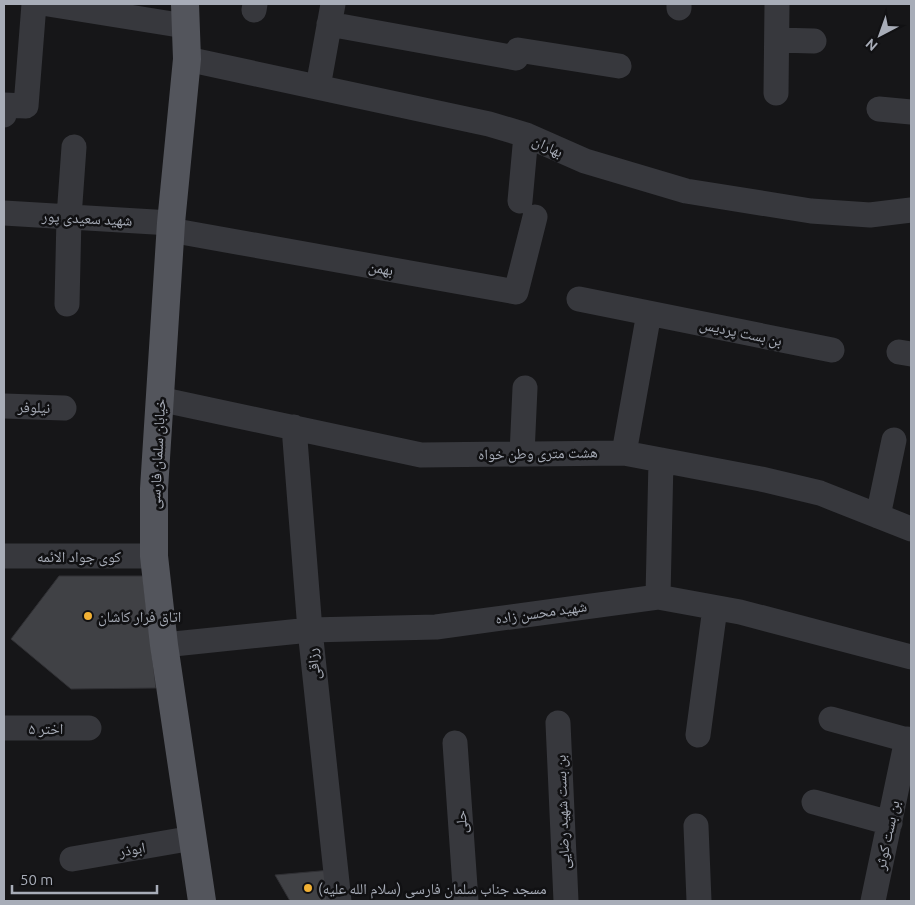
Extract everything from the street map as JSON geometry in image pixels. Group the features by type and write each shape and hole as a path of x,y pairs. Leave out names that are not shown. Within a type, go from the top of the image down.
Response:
{"main road":[{"name":"خیابان سلمان فارسی","path":"185,15 187,59 170,226 154,489 154,556 164,645 202,901"}],"street":[{"path":"4,115 4,105 26,106 34,4"},
{"path":"48,4 185,15"},
{"path":"776,93 777,4"},
{"path":"318,87 331,14 516,58 518,50 620,66"},
{"path":"777,40 814,41"},
{"name":"بهاران","path":"187,59 489,124 526,135 585,162 686,190 811,211 870,215 911,210"},
{"path":"880,109 911,112"},
{"name":"بهمن","path":"170,226 516,292 528,209 526,135"},
{"path":"67,304 74,147"},
{"name":"شهید سعیدی پور","path":"4,213 170,226"},
{"name":"بن بست پردیس","path":"579,298 832,350"},
{"path":"624,452 649,313"},
{"path":"522,454 525,388"},
{"name":"هشت متری وطن خواه","path":"159,398 422,455 624,452 820,493 911,530"},
{"name":"نیلوفر","path":"4,406 64,408"},
{"name":"رزاقی","path":"294,427 310,630 339,901"},
{"path":"878,516 894,440"},
{"path":"658,597 661,460"},
{"name":"کوی جواد الائمه","path":"4,556 154,556"},
{"name":"شهید محسن زاده","path":"164,645 310,630 436,627 658,597 740,612 911,657"},
{"path":"698,735 715,608"},
{"path":"831,720 909,740"},
{"name":"بن بست شهید رضایی","path":"558,723 566,901"},
{"name":"اختر ۵","path":"4,728 89,728"},
{"name":"بن بست کوثر","path":"873,901 909,740"},
{"name":"حلی","path":"455,743 466,901"},
{"path":"814,802 890,823"},
{"path":"696,826 699,901"},
{"name":"ابوذر","path":"72,859 193,838"}],"building":[{"name":"اتاق فرار کاشان","path":"59,576 143,576 156,688 71,689 11,639"},
{"name":"مسجد جناب سلمان فارسی (سلام الله علیه)","path":"331,870 334,901 290,901 275,875"}],"place":[{"name":"اتاق فرار کاشان","path":"88,616"},
{"name":"مسجد جناب سلمان فارسی (سلام الله علیه)","path":"308,888"}]}
